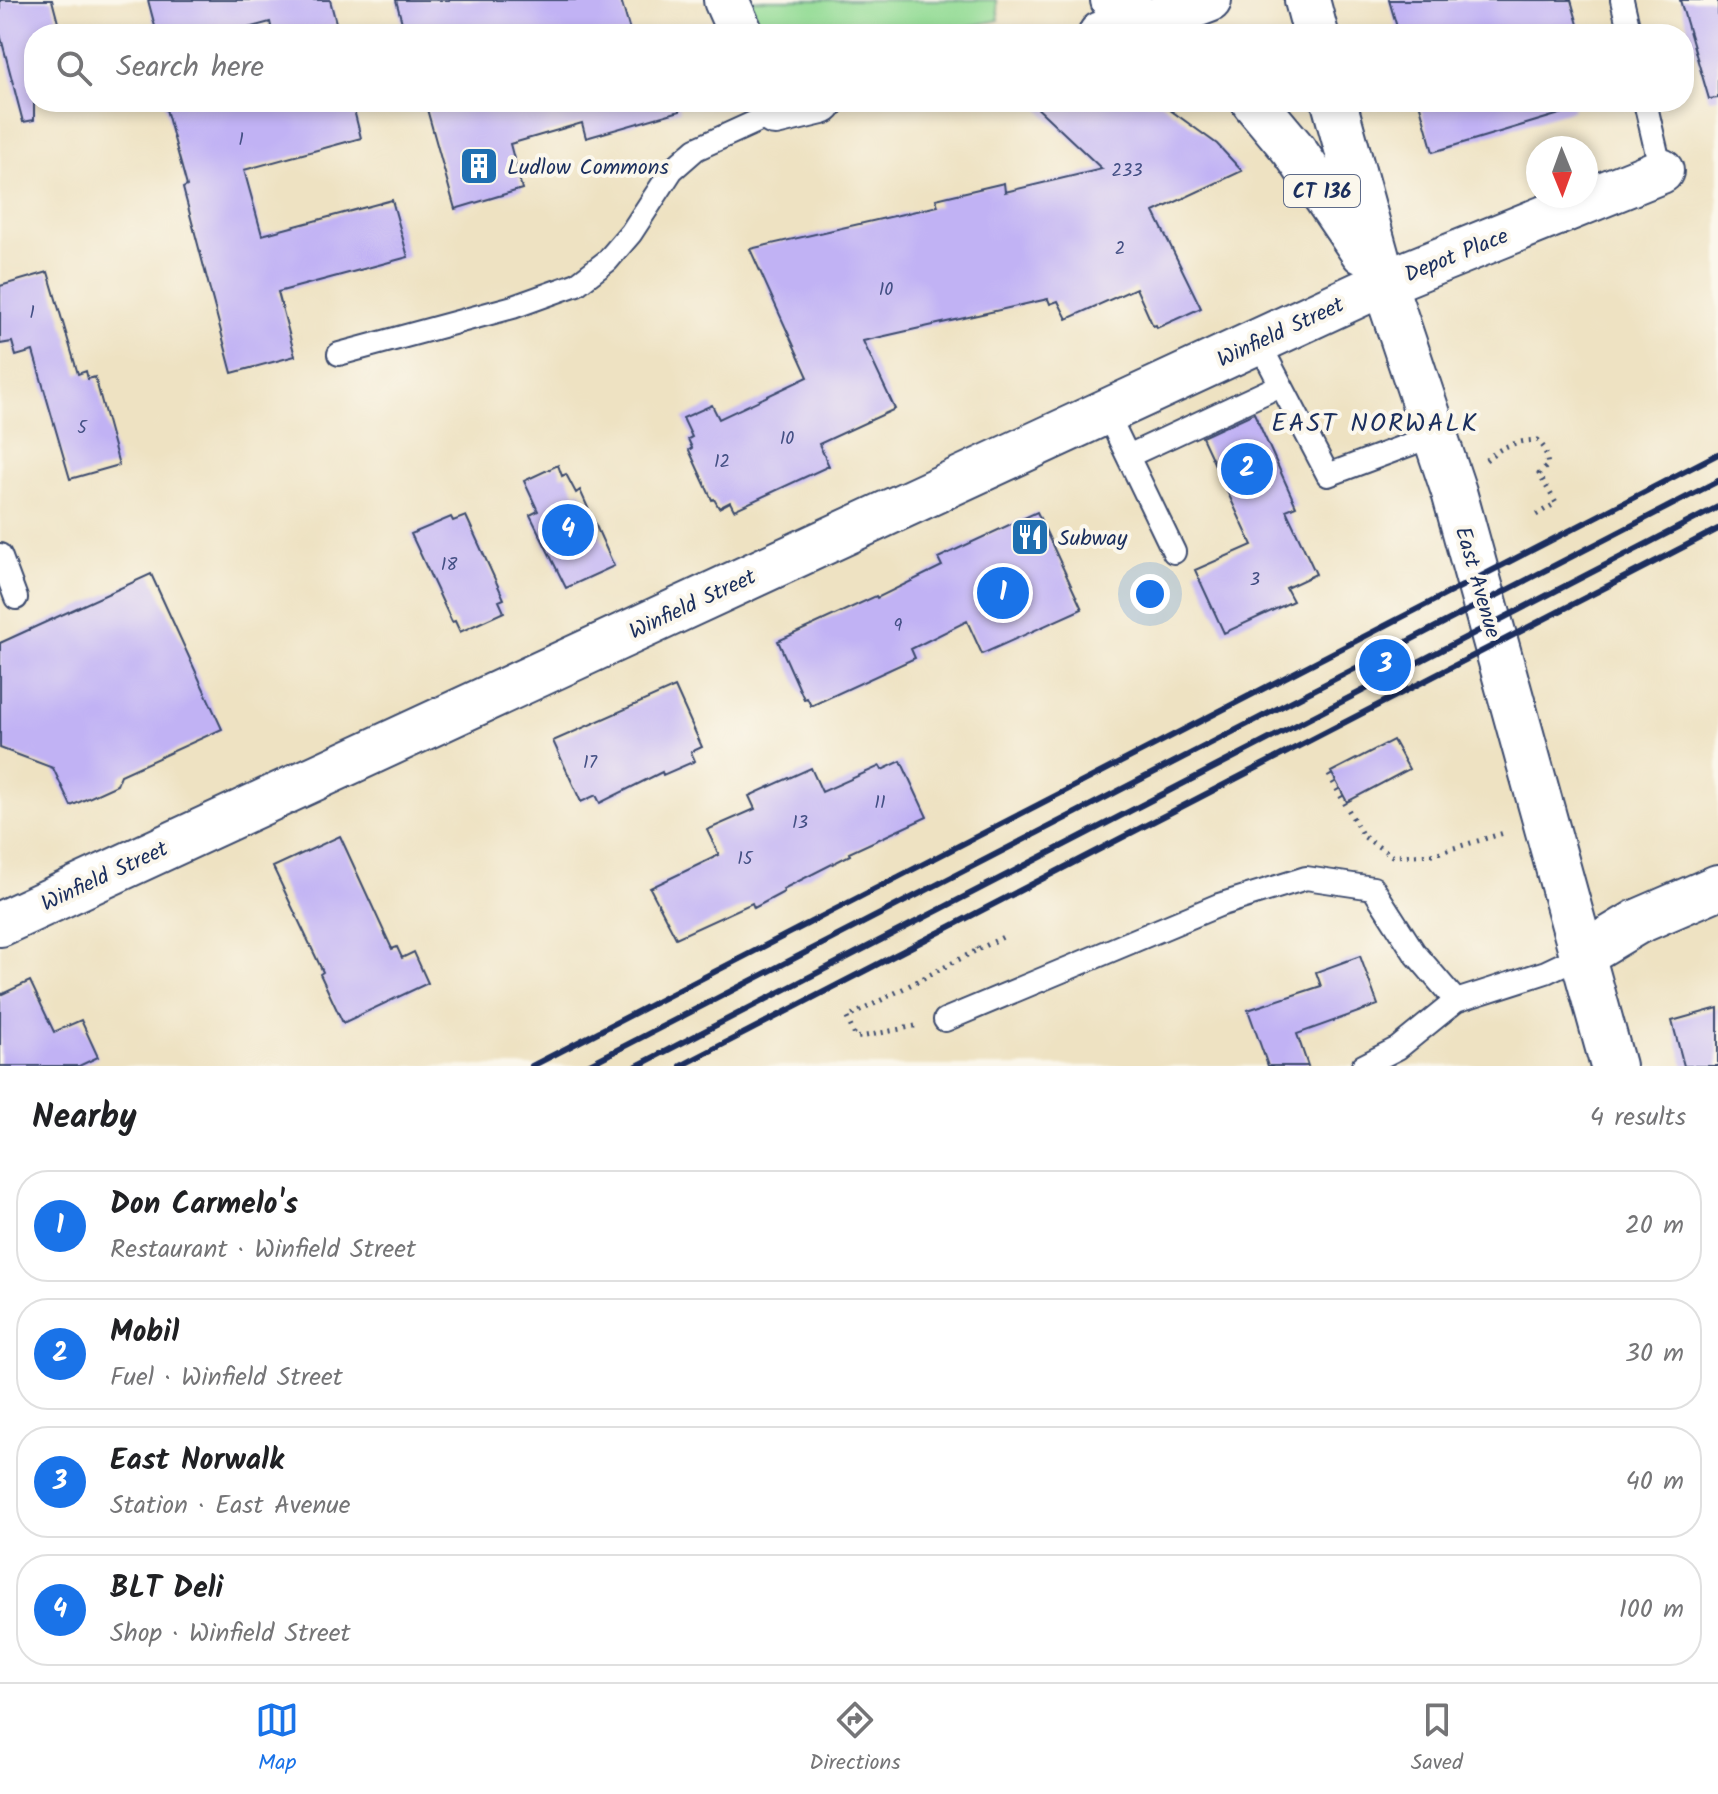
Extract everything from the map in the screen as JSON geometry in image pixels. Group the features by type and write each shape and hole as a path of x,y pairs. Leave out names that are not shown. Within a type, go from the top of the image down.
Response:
{"main road":[{"path":"726,0 737,24"},
{"path":"1142,19 1209,0"},
{"path":"1307,0 1313,24"},
{"name":"CT 136","path":"1262,112 1294,150 1384,283"},
{"name":"East Avenue","path":"1337,112 1384,283 1458,507 1613,1066"},
{"name":"Depot Place","path":"1384,283 1661,171"},
{"name":"Winfield Street","path":"0,924 1384,283"},
{"path":"1582,955 1637,922 1718,887"}],"lane":[{"path":"1626,1 1629,24"},
{"path":"339,354 513,307 577,284 607,261 631,233 672,170 696,149 765,112"},
{"path":"1647,112 1661,171"},
{"path":"1258,341 1328,475 1435,435"},
{"path":"1128,456 1281,385"},
{"path":"1106,411 1174,552"},
{"path":"0,555 16,598"},
{"path":"945,1020 1219,905 1306,878 1373,888 1414,952 1456,1001"},
{"path":"1363,1066 1398,1048 1456,1001 1546,972 1582,955"}],"path":[{"path":"1483,464 1500,448 1521,441 1538,440 1545,449 1548,465 1539,474 1556,503 1536,515"},
{"path":"1329,775 1363,836 1392,856 1434,854 1504,833"},
{"path":"945,1020 856,1038 847,1018 977,947 1007,935"}],"green space":[{"path":"748,0 996,0 999,20 980,24 759,24"}],"building":[{"path":"0,0 52,0 58,24 24,24 24,112 34,112 34,120 23,122 0,34"},
{"path":"148,0 330,0 336,24 270,22 154,24"},
{"path":"396,0 621,0 628,24 402,24"},
{"path":"1389,0 1571,0 1578,24 1396,24"},
{"path":"1680,0 1718,0 1718,98 1709,99 1694,48 1694,24 1687,24"},
{"path":"167,112 354,112 361,138 244,170 262,235 392,200 408,257 278,292 295,356 232,373 183,188 187,186"},
{"name":"Ludlow Commons","path":"428,112 677,112 586,138 582,123 510,144 522,189 455,209"},
{"path":"1042,112 1173,112 1217,144 1242,171 1154,212 1201,308 1157,328 1153,326 1136,288 1067,319 1058,301 1050,304 1048,299 863,341 895,409 819,444 829,466 734,510 730,502 719,508 712,500 689,450 692,448 688,439 692,437 683,418 712,405 719,419 808,377 750,249 938,206 936,199 1004,183 1005,192 1102,169"},
{"path":"1422,112 1566,112 1433,152"},
{"path":"48,272 78,374 86,371 88,379 95,377 119,465 70,479 33,351 16,356 12,342 0,344 0,286"},
{"path":"1254,413 1296,506 1286,510 1316,574 1286,588 1293,601 1224,633 1195,570 1252,545 1202,437"},
{"path":"558,465 562,476 566,474 576,493 580,490 614,566 566,588 530,515 538,511 524,481"},
{"path":"1037,512 1082,609 982,654 967,621 911,649 915,658 811,706 807,698 804,699 778,641 942,566 938,558"},
{"path":"466,516 504,599 499,601 504,612 460,632 455,621 452,622 411,534 451,517 453,521"},
{"path":"151,574 222,729 121,775 117,785 71,806 53,768 0,748 0,643"},
{"path":"675,687 702,747 691,752 695,761 663,775 662,772 600,803 596,795 581,802 553,741"},
{"path":"1393,740 1409,769 1347,802 1331,772"},
{"path":"901,761 927,817 849,853 754,908 752,903 676,938 650,888 719,855 707,830 755,809 749,796 811,768 822,792 880,766 882,770"},
{"path":"340,836 392,949 397,947 402,958 414,952 428,983 343,1023 320,974 323,972 273,867"},
{"path":"1360,956 1378,1005 1297,1034 1308,1066 1268,1066 1248,1010 1321,986 1316,972"},
{"path":"30,981 54,1032 81,1020 98,1057 79,1066 0,1066 0,995"},
{"path":"1718,1008 1718,1066 1684,1066 1672,1021"}],"railway":[{"path":"532,1066 1718,454"},
{"path":"586,1066 1718,481"},
{"path":"637,1066 1718,507"},
{"path":"681,1066 1718,529"}],"place":[{"name":"Ludlow Commons","path":"479,166"},
{"name":"Mobil","path":"1247,469"},
{"name":"BLT Deli","path":"568,530"},
{"name":"Subway","path":"1030,537"},
{"name":"Don Carmelo's","path":"1003,593"},
{"name":"East Norwalk","path":"1385,665"}],"district":[{"name":"EAST NORWALK","path":"1375,422"}]}
